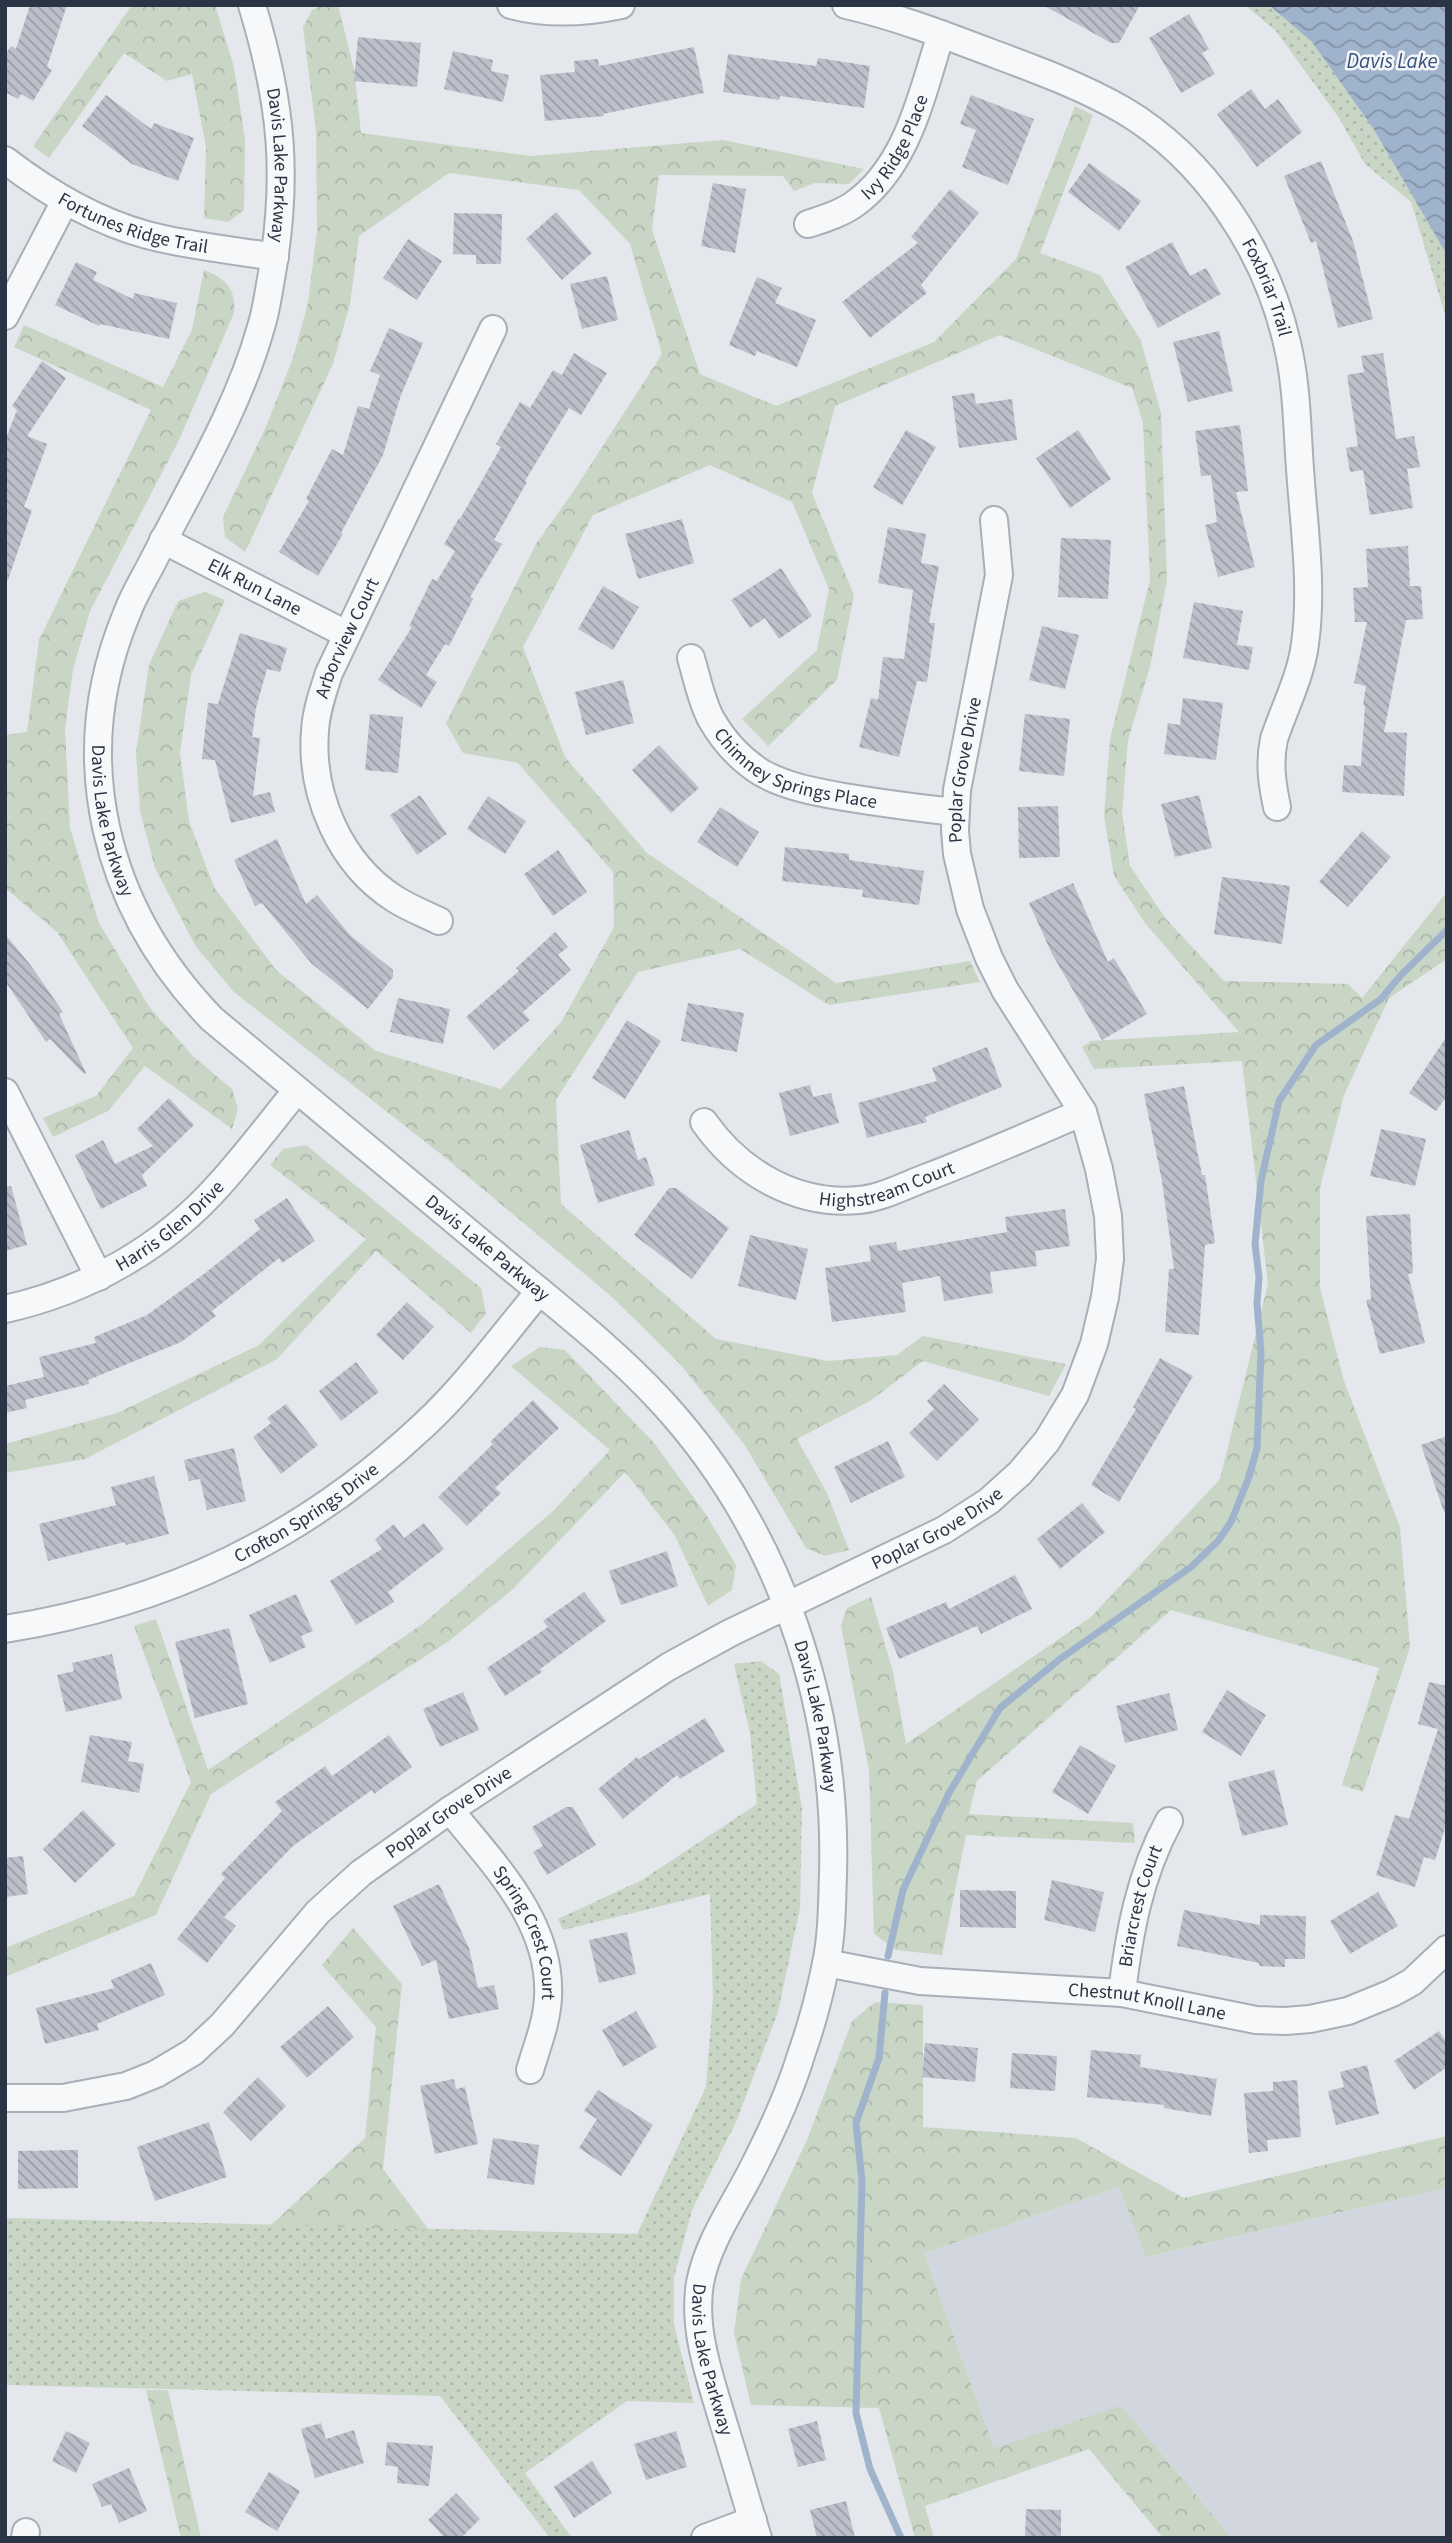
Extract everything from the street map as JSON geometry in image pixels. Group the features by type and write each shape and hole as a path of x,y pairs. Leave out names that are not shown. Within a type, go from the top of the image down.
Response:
{"street":[{"name":"Davis Lake Parkway","path":"252,5 265,49 281,139 281,207 275,257 262,325 247,371 217,438 123,622 109,667 98,754 101,798 108,839 122,884 142,928 160,958 190,996 212,1019 592,1334 669,1411 741,1508 788,1606 814,1691 827,1757 834,1831 832,1911 826,1963 802,2052 779,2114 717,2234 699,2287 699,2319 704,2357 755,2529"},
{"path":"512,5 547,12 593,11 621,5"},
{"name":"Foxbriar Trail","path":"846,5 885,14 1044,72 1126,112 1176,151 1210,187 1242,231 1275,302 1288,344 1296,407 1308,598 1305,646 1273,739 1271,778 1277,807"},
{"name":"Ivy Ridge Place","path":"808,224 852,205 881,178 908,133 941,34"},
{"name":"Fortunes Ridge Trail","path":"5,160 65,201 114,225 149,236 275,257"},
{"path":"5,316 65,201"},
{"name":"Arborview Court","path":"439,921 396,900 359,868 336,835 321,798 314,754 315,729 328,673 404,520 493,329"},
{"name":"Poplar Grove Drive","path":"5,2098 63,2098 126,2086 156,2074 193,2052 222,2025 318,1912 361,1873 668,1667 730,1633 943,1530 989,1501 1020,1473 1047,1441 1075,1395 1094,1344 1105,1297 1110,1259 1108,1216 1099,1169 1083,1112 1005,990 989,958 961,879 955,812 999,575 994,520"},
{"name":"Elk Run Lane","path":"163,540 346,634"},
{"name":"Chimney Springs Place","path":"691,658 702,698 711,718 741,757 762,773 789,785 823,793 896,806 955,812"},
{"name":"Harris Glen Drive","path":"5,1309 60,1294 99,1277 144,1251 180,1223 218,1186 297,1090"},
{"path":"5,1092 99,1277"},
{"name":"Highstream Court","path":"705,1122 720,1145 754,1173 777,1185 799,1194 824,1199 859,1200 884,1194 962,1164 1083,1112"},
{"name":"Crofton Springs Drive","path":"5,1629 96,1611 155,1592 211,1570 305,1519 360,1480 426,1423 539,1292"},
{"name":"Spring Crest Court","path":"450,1811 505,1878 527,1912 540,1942 546,1966 548,1997 543,2029 530,2070"},
{"name":"Briarcrest Court","path":"1122,1993 1127,1950 1143,1879 1169,1821"},
{"name":"Chestnut Knoll Lane","path":"826,1963 920,1981 1122,1993 1256,2020 1310,2019 1348,2011 1392,1993 1412,1982 1447,1949"},
{"path":"705,2538 755,2529"}],"shaded area":[{"path":"1119,2187 1147,2257 1447,2188 1447,2538 1232,2538 1121,2405 994,2448 924,2253"}],"green space":[{"path":"132,5 215,5 234,67 245,140 244,210 228,222 204,218 206,147 192,74 167,81 124,53 49,158 33,146"},
{"path":"322,5 338,5 354,69 361,133 531,156 723,140 864,169 849,184 815,183 794,191 783,176 659,175 652,230 700,374 776,406 934,342 1016,259 1075,106 1093,115 1040,253 1100,275 1141,341 1161,413 1167,580 1150,667 1128,740 1122,813 1130,866 1166,919 1224,981 1348,984 1362,998 1447,892 1447,959 1389,998 1344,1095 1320,1188 1320,1288 1344,1381 1400,1527 1410,1647 1363,1792 1342,1785 1379,1668 1171,1610 977,1781 969,1814 1133,1823 1135,1843 966,1835 942,1955 896,1950 874,1934 869,1770 841,1626 847,1608 871,1597 893,1672 906,1744 1091,1617 1220,1479 1268,1284 1242,1061 1094,1069 1082,1047 1091,1041 1239,1032 1145,923 1114,876 1104,816 1110,739 1150,580 1143,423 1132,388 1000,335 835,406 812,493 854,595 837,680 768,746 742,719 817,650 829,589 792,502 710,465 593,515 523,647 565,757 647,853 836,983 970,961 980,982 829,1005 740,949 638,972 556,1100 561,1204 716,1339 828,1361 897,1355 923,1336 1066,1364 1049,1396 923,1361 870,1401 797,1439 827,1493 849,1550 825,1556 806,1548 744,1444 680,1364 611,1296 442,1155 234,992 196,947 155,868 140,811 136,752 149,665 178,601 205,592 225,600 191,675 180,753 189,821 214,887 276,970 376,1051 501,1089 562,1021 614,927 613,872 518,763 463,753 446,723 536,544 575,489 662,354 630,244 579,190 449,173 359,236 350,304 333,364 245,552 225,537 223,517 265,429 293,358 308,303 317,231 316,131 303,27 312,10"},
{"name":"Davis Lake","path":"1245,5 1447,5 1447,321 1411,202 1365,164 1339,118 1276,31"},
{"path":"204,270 228,286 233,297 234,313 179,440 90,611 73,669 65,729 70,828 99,923 150,1008 194,1057 232,1089 238,1109 232,1129 145,1066 108,1111 53,1137 43,1118 96,1096 133,1048 57,932 5,888 5,735 27,732 39,640 151,410 14,347 24,325 163,387 192,330"},
{"path":"306,1145 481,1288 486,1313 471,1333 376,1251 277,1359 85,1459 5,1473 5,1444 117,1413 259,1345 366,1239 270,1165 283,1149"},
{"path":"540,1347 565,1350 654,1443 707,1516 736,1565 732,1590 708,1606 674,1534 625,1472 513,1589 449,1641 211,1794 156,1915 5,1977 5,1948 134,1896 191,1782 134,1626 156,1619 208,1770 424,1623 554,1510 610,1450 511,1366"},
{"path":"761,1661 779,1674 802,1808 800,1908 778,2012 736,2122 692,2210 674,2277 674,2325 694,2403 627,2401 525,2473 572,2538 550,2538 440,2396 5,2385 5,2218 637,2234 706,2087 713,1997 710,1894 563,1930 558,1919 642,1880 757,1804 750,1733 734,1664"},
{"path":"353,1928 402,1984 383,2169 429,2230 271,2225 365,2138 376,2027 322,1965"},
{"path":"875,2002 923,2005 923,2127 1076,2138 1184,2198 1447,2136 1447,2188 1146,2257 1119,2187 924,2253 994,2448 1121,2405 1232,2538 1163,2538 1089,2449 925,2506 934,2538 915,2538 879,2408 751,2405 734,2333 741,2279 807,2140 852,2021"},
{"path":"146,2390 168,2390 201,2538 181,2538"}],"water":[{"name":"Davis Lake","path":"1269,5 1447,5 1447,255 1373,128 1312,42"}],"building":[{"path":"30,5 67,5 47,67 52,70 33,101 21,94 18,99 5,92 5,55 11,46 16,49"},
{"path":"1043,5 1140,5 1119,43 1111,43"},
{"path":"1189,14 1209,49 1202,53 1215,74 1181,93 1149,38"},
{"path":"358,37 421,43 417,87 354,81"},
{"path":"694,47 704,93 603,114 604,116 545,121 540,75 575,72 574,61 598,59 599,66"},
{"path":"453,51 493,60 491,71 509,75 503,102 444,89"},
{"path":"728,54 816,66 818,58 870,66 864,108 780,96 779,100 723,92"},
{"path":"1251,89 1265,109 1278,99 1302,132 1257,167 1217,114"},
{"path":"106,95 151,129 154,123 194,138 178,181 132,164 82,126"},
{"path":"971,95 1034,119 1008,185 962,167 976,130 960,124"},
{"path":"1321,161 1353,241 1373,319 1338,328 1316,241 1311,243 1284,176"},
{"path":"1089,163 1141,201 1119,231 1068,192"},
{"path":"713,183 746,189 735,253 701,246"},
{"path":"950,189 979,213 921,285 927,293 870,338 842,302 918,243 911,237"},
{"path":"556,212 592,253 562,280 526,239"},
{"path":"454,213 502,214 501,264 476,264 476,255 453,254"},
{"path":"408,239 442,261 417,300 383,278"},
{"path":"1172,242 1190,276 1206,268 1221,294 1158,328 1125,267"},
{"path":"76,262 97,272 93,280 133,299 134,293 177,303 169,339 100,324 99,326 55,305"},
{"path":"607,276 618,320 582,329 570,284"},
{"path":"757,277 782,288 775,303 816,320 797,367 757,351 755,356 729,345"},
{"path":"389,328 423,343 401,395 383,455 341,533 343,534 318,576 279,552 309,501 306,499 332,449 343,455 358,406 369,409 380,375 370,371"},
{"path":"1219,331 1233,391 1188,402 1173,342"},
{"path":"574,353 607,373 581,415 569,408 525,481 527,482 494,540 502,544 470,597 473,599 449,646 445,644 426,675 437,682 421,708 378,680 412,627 409,626 432,579 437,581 455,551 444,544 501,447 496,444 520,402 530,408 553,370 562,375"},
{"path":"1383,353 1396,439 1414,436 1420,467 1407,469 1413,508 1370,515 1363,470 1350,472 1346,448 1358,446 1347,375 1364,372 1361,356"},
{"path":"42,361 66,378 27,436 47,444 24,507 32,510 8,580 5,580 5,441 17,410 12,406"},
{"path":"974,393 976,404 1012,399 1017,440 959,448 952,396"},
{"path":"1240,425 1248,491 1236,492 1255,567 1218,577 1205,525 1217,522 1211,475 1201,476 1195,431"},
{"path":"906,430 936,447 902,505 873,487"},
{"path":"1078,430 1111,479 1070,508 1036,458"},
{"path":"682,519 694,563 638,579 625,534"},
{"path":"888,527 926,534 921,563 939,566 929,623 935,623 927,682 917,681 899,757 859,747 871,698 878,700 883,657 904,659 913,590 878,583"},
{"path":"1061,538 1111,540 1108,599 1058,597"},
{"path":"1408,546 1410,586 1421,586 1423,619 1406,620 1384,732 1407,733 1404,796 1342,792 1344,765 1361,766 1365,706 1366,686 1354,683 1367,622 1355,622 1353,588 1368,587 1366,549"},
{"path":"781,568 812,616 779,639 765,618 750,628 731,600"},
{"path":"603,586 639,607 613,650 578,629"},
{"path":"1194,602 1243,611 1237,645 1253,647 1249,670 1183,658"},
{"path":"1042,626 1079,635 1065,689 1029,680"},
{"path":"240,633 287,648 280,672 267,669 256,708 252,737 260,738 253,796 270,792 275,812 231,823 215,760 202,759 208,703 218,704"},
{"path":"623,680 634,723 586,735 575,692"},
{"path":"1183,698 1223,703 1216,760 1164,754 1168,723 1180,725"},
{"path":"370,714 403,717 398,773 365,770"},
{"path":"1025,714 1070,719 1064,776 1019,771"},
{"path":"659,745 699,788 671,813 632,770"},
{"path":"420,795 447,834 417,855 390,815"},
{"path":"1199,795 1212,848 1175,857 1161,804"},
{"path":"488,796 526,821 505,854 467,829"},
{"path":"1058,806 1060,857 1019,858 1018,807"},
{"path":"720,807 759,832 737,867 697,842"},
{"path":"1362,831 1391,857 1348,907 1319,882"},
{"path":"277,839 306,904 317,895 350,935 393,970 393,977 368,1009 311,963 262,903 255,906 234,860"},
{"path":"785,847 849,854 849,860 924,871 919,905 862,897 863,890 782,881"},
{"path":"558,850 587,892 553,916 524,874"},
{"path":"1222,877 1290,886 1282,944 1214,934"},
{"path":"1073,883 1108,962 1114,958 1147,1014 1102,1040 1052,954 1029,903"},
{"path":"555,932 568,947 558,955 571,970 523,1012 530,1020 494,1050 466,1017 519,971 516,968"},
{"path":"5,934 63,1012 59,1014 86,1073 84,1074 50,1039 46,1042 5,981"},
{"path":"398,998 450,1009 443,1044 390,1032"},
{"path":"688,1003 744,1013 737,1052 681,1041"},
{"path":"627,1020 661,1041 625,1099 592,1078"},
{"path":"1447,1036 1447,1096 1436,1111 1409,1093"},
{"path":"987,1047 1002,1087 925,1117 927,1122 867,1138 858,1103 937,1081 932,1068"},
{"path":"810,1085 813,1097 831,1093 839,1123 790,1136 779,1093"},
{"path":"1184,1086 1202,1175 1205,1175 1215,1243 1205,1245 1199,1335 1165,1332 1169,1269 1174,1269 1162,1181 1144,1094"},
{"path":"169,1098 194,1125 142,1175 147,1186 101,1209 75,1155 103,1140 115,1164 153,1146 137,1129"},
{"path":"1381,1129 1426,1139 1415,1186 1370,1176"},
{"path":"629,1130 638,1160 646,1157 655,1185 598,1203 580,1145"},
{"path":"11,1186 27,1245 5,1251 5,1187"},
{"path":"669,1188 676,1188 729,1228 692,1279 634,1235"},
{"path":"287,1198 315,1241 282,1263 279,1258 212,1311 216,1316 181,1342 88,1380 89,1384 25,1400 27,1408 5,1413 5,1386 44,1377 39,1357 96,1343 94,1337 147,1315 260,1229 254,1220"},
{"path":"1065,1209 1070,1246 1035,1251 1037,1266 990,1272 993,1293 944,1301 940,1276 902,1283 906,1312 832,1322 825,1268 871,1261 869,1246 896,1242 898,1251 1007,1232 1005,1217"},
{"path":"1410,1214 1413,1273 1408,1274 1425,1343 1380,1354 1366,1300 1371,1299 1366,1216"},
{"path":"750,1235 808,1249 796,1300 738,1286"},
{"path":"407,1302 434,1327 403,1360 376,1335"},
{"path":"1160,1358 1193,1376 1119,1502 1091,1485 1136,1409 1133,1407"},
{"path":"356,1362 379,1392 341,1421 319,1391"},
{"path":"944,1384 979,1420 937,1461 909,1433 934,1409 927,1401"},
{"path":"533,1400 559,1428 495,1488 501,1493 467,1526 438,1497 493,1444 490,1442"},
{"path":"286,1404 318,1445 281,1474 253,1437 271,1423 267,1418"},
{"path":"1447,1436 1447,1511 1444,1512 1421,1445"},
{"path":"888,1441 905,1477 851,1503 834,1467"},
{"path":"234,1448 246,1501 207,1510 200,1479 189,1481 184,1460"},
{"path":"154,1476 169,1534 48,1561 39,1524 116,1505 111,1487"},
{"path":"1082,1503 1105,1532 1060,1569 1037,1539"},
{"path":"424,1523 444,1549 388,1592 394,1602 356,1625 330,1581 382,1549 375,1539 394,1524 404,1538"},
{"path":"667,1551 678,1586 621,1605 609,1571"},
{"path":"1015,1575 1032,1609 981,1634 977,1626 899,1659 886,1628 946,1602 949,1609"},
{"path":"584,1592 606,1621 540,1669 542,1672 505,1696 487,1668 548,1627 543,1621"},
{"path":"296,1594 313,1631 301,1636 306,1647 270,1663 249,1615"},
{"path":"229,1628 248,1704 195,1718 175,1642"},
{"path":"112,1654 122,1699 66,1712 57,1675 74,1671 72,1663"},
{"path":"1429,1682 1447,1686 1447,1822 1435,1860 1424,1857 1415,1887 1376,1875 1395,1815 1409,1819 1438,1729 1418,1724"},
{"path":"1227,1690 1266,1715 1241,1756 1202,1732"},
{"path":"463,1692 479,1730 440,1747 423,1709"},
{"path":"1169,1693 1178,1730 1125,1743 1116,1706"},
{"path":"705,1718 725,1751 680,1779 677,1775 623,1819 598,1789 637,1757 639,1759"},
{"path":"90,1735 132,1742 128,1761 144,1764 139,1793 81,1782"},
{"path":"389,1735 412,1767 374,1794 372,1790 293,1846 224,1917 236,1926 207,1963 177,1939 225,1878 221,1874 282,1811 275,1802 325,1766 332,1776"},
{"path":"1080,1745 1116,1766 1088,1814 1052,1792"},
{"path":"1274,1770 1288,1825 1242,1836 1228,1782"},
{"path":"566,1807 573,1807 596,1845 547,1875 533,1852 543,1846 532,1827"},
{"path":"83,1810 116,1844 75,1883 43,1849"},
{"path":"23,1856 28,1894 5,1897 5,1858"},
{"path":"1052,1880 1104,1892 1095,1932 1044,1920"},
{"path":"439,1884 469,1948 478,1988 494,1985 499,2009 449,2019 436,1960 422,1966 393,1906"},
{"path":"960,1890 1016,1891 1016,1928 960,1927"},
{"path":"1378,1892 1398,1926 1350,1954 1330,1921"},
{"path":"1184,1910 1260,1925 1260,1915 1306,1916 1305,1959 1285,1959 1285,1967 1259,1966 1259,1963 1177,1946"},
{"path":"627,1932 636,1974 599,1983 589,1940"},
{"path":"151,1963 165,1995 97,2024 99,2030 45,2044 36,2008 114,1988 111,1980"},
{"path":"328,2006 354,2037 307,2078 280,2047"},
{"path":"636,2011 657,2047 623,2067 602,2030"},
{"path":"1439,2031 1447,2043 1447,2067 1414,2090 1394,2061"},
{"path":"925,2043 978,2048 975,2082 922,2077"},
{"path":"1091,2050 1141,2055 1140,2067 1217,2079 1211,2116 1164,2108 1164,2105 1087,2097"},
{"path":"1012,2053 1057,2056 1055,2091 1010,2088"},
{"path":"1367,2065 1379,2114 1336,2125 1328,2091 1344,2087 1340,2072"},
{"path":"258,2077 286,2106 251,2141 223,2112"},
{"path":"454,2079 456,2089 465,2087 478,2144 435,2154 420,2086"},
{"path":"1297,2080 1301,2137 1267,2140 1268,2151 1249,2153 1244,2093 1273,2091 1273,2082"},
{"path":"598,2090 653,2125 621,2176 579,2148 597,2119 584,2111"},
{"path":"209,2122 227,2177 155,2201 137,2147"},
{"path":"493,2138 539,2145 534,2185 487,2178"},
{"path":"78,2150 78,2188 18,2189 18,2151"},
{"path":"817,2421 826,2460 798,2467 788,2429"},
{"path":"321,2423 326,2439 354,2430 364,2463 315,2478 301,2429"},
{"path":"66,2431 90,2443 76,2473 52,2461"},
{"path":"676,2431 687,2467 646,2480 634,2444"},
{"path":"387,2442 433,2446 429,2486 397,2483 398,2467 385,2465"},
{"path":"592,2461 612,2493 574,2518 554,2487"},
{"path":"129,2468 147,2511 119,2523 111,2504 102,2507 92,2484"},
{"path":"269,2472 300,2491 277,2531 245,2512"},
{"path":"456,2493 480,2519 461,2538 445,2538 428,2520"},
{"path":"846,2501 855,2538 817,2538 810,2510"},
{"path":"1026,2509 1061,2510 1061,2538 1025,2536"}],"waterway":[{"path":"888,1956 903,1890 949,1793 1000,1708 1060,1659 1191,1567 1218,1541 1231,1522 1257,1448 1261,1353 1257,1303 1259,1277 1255,1244 1261,1181 1279,1101 1316,1045 1381,999 1401,975 1447,930"},
{"path":"885,1993 879,2058 856,2123 862,2181 856,2413 870,2469 901,2538"}]}
